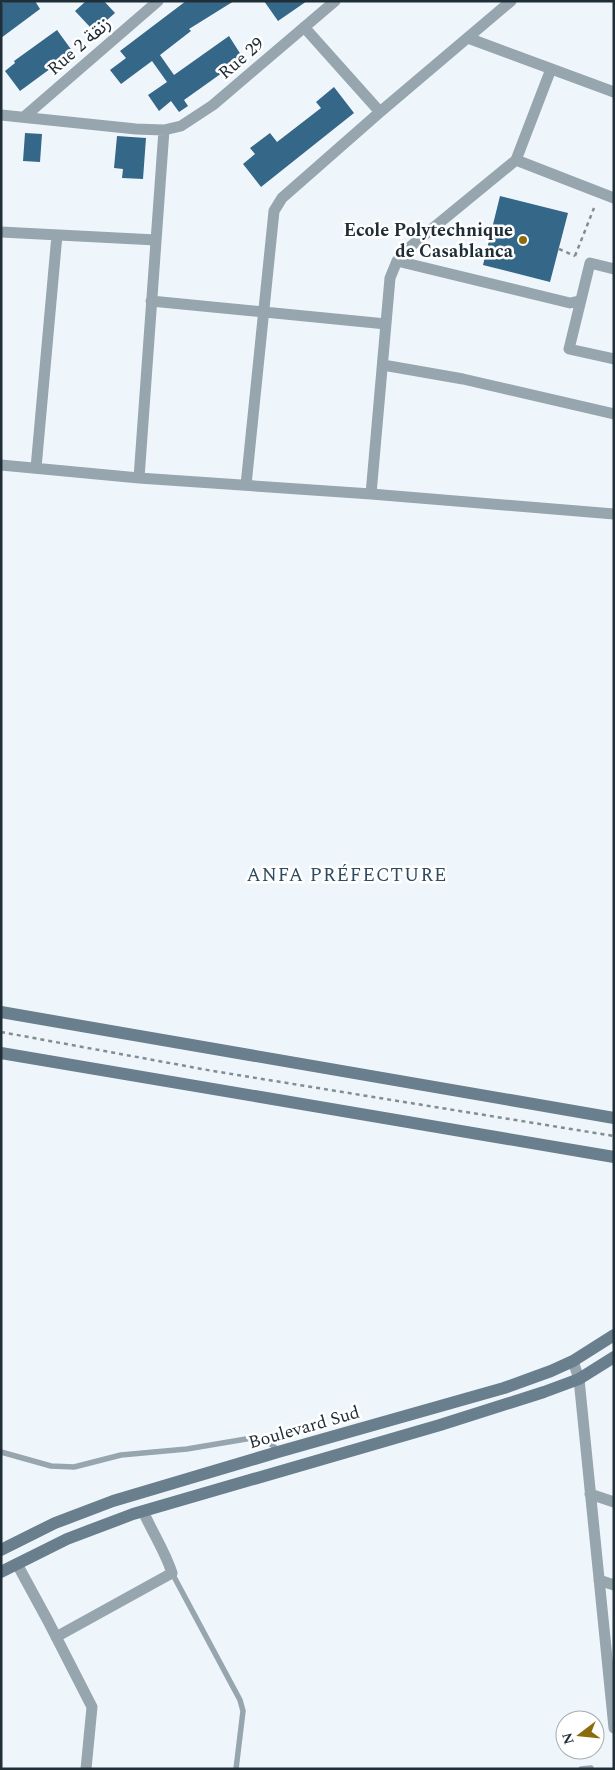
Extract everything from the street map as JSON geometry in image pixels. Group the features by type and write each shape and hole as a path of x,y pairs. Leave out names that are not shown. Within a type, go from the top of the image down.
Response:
{"street":[{"name":"Rue 2 زنقة","path":"24,117 158,1"},
{"name":"Rue 29","path":"164,130 181,126 206,110 335,1"},
{"path":"246,485 272,220 277,205 282,198 380,112 511,1"},
{"path":"304,27 380,112"},
{"path":"468,38 614,92"},
{"path":"371,494 390,278 397,261 405,251 512,165 516,160 551,69"},
{"path":"1,115 136,129 164,130 139,478"},
{"path":"516,160 614,198"},
{"path":"1,232 156,240"},
{"path":"36,468 58,235"},
{"path":"397,261 570,304 579,301"},
{"path":"614,269 590,263 582,298 579,301 569,349 614,359"},
{"path":"152,301 386,324"},
{"path":"382,365 463,379 614,414"},
{"path":"1,465 139,478 371,494 614,514"},
{"path":"1,1012 614,1118"},
{"path":"1,1053 614,1157"},
{"name":"Boulevard Sud","path":"1,1550 55,1523 113,1502 278,1452 504,1388 573,1361 614,1335"},
{"name":"Boulevard Sud","path":"1,1572 67,1539 142,1511 440,1425 544,1392 579,1379 614,1357"},
{"path":"573,1361 579,1379 614,1728"},
{"path":"590,1494 614,1502"},
{"path":"56,1637 172,1573 167,1556 142,1511"},
{"path":"17,1564 92,1708 86,1769"},
{"path":"599,1580 614,1585"}],"lane":[{"path":"1,1452 51,1466 62,1467 121,1455 187,1449 252,1438 259,1438 270,1442 278,1452"},
{"path":"172,1573 240,1700 243,1711 236,1769"},
{"path":"580,1769 591,1768"}],"path":[{"path":"575,256 594,208"},
{"path":"559,249 590,263"},
{"path":"1,1032 213,1071 614,1136"}],"building":[{"path":"5,1 35,1 40,9 1,38 1,4"},
{"path":"86,1 104,1 115,13 99,27 95,22 90,27 75,11"},
{"path":"186,1 234,1 189,29 191,31 160,55 174,75 229,36 243,58 184,100 188,106 179,112 171,101 159,111 148,95 167,82 152,61 121,84 110,70 126,58 120,51"},
{"path":"264,1 307,1 278,21"},
{"path":"57,30 73,52 20,91 5,71 15,63 14,61"},
{"path":"334,87 354,113 261,187 243,164 255,154 250,148 270,133 277,142 321,108 316,102"},
{"path":"25,133 42,134 40,162 23,161"},
{"path":"117,136 146,138 143,179 122,178 123,169 114,168"},
{"path":"500,196 568,213 550,282 483,265"}],"place":[{"name":"Ecole Polytechnique de Casablanca","path":"523,240"}],"district":[{"name":"ANFA PRÉFECTURE","path":"347,874"}]}
